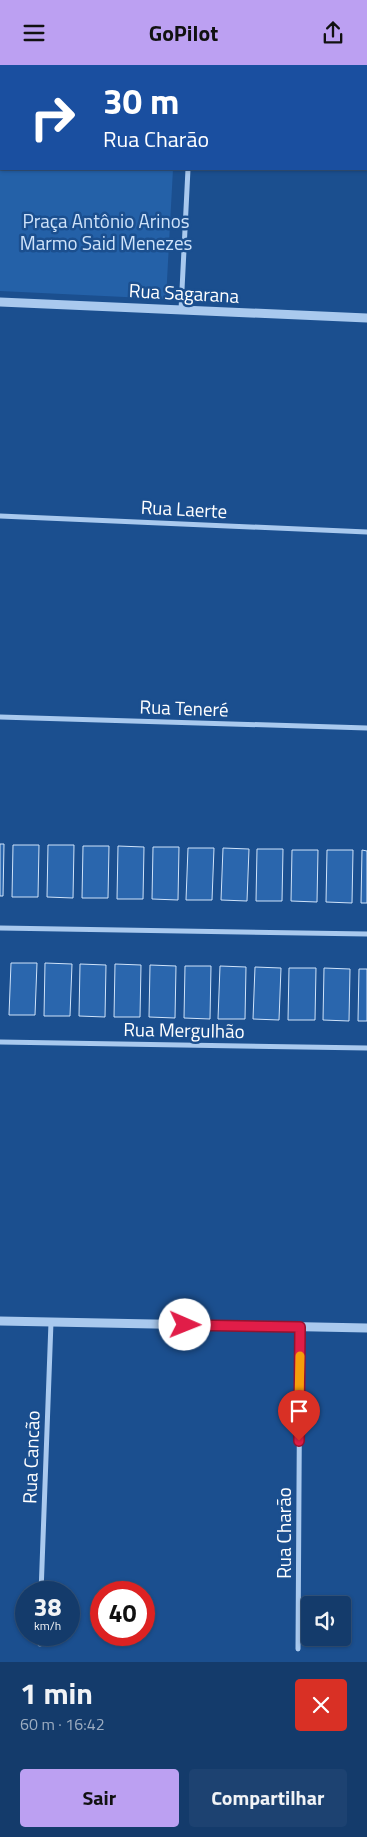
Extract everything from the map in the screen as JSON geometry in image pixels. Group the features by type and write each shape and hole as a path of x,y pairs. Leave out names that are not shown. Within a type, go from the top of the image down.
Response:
{"street":[{"path":"181,310 188,170"},
{"name":"Rua Sagarana","path":"0,302 367,318"},
{"name":"Rua Laerte","path":"0,516 367,532"},
{"name":"Rua Teneré","path":"0,717 367,728"},
{"path":"0,928 367,934"},
{"name":"Rua Mergulhão","path":"0,1042 367,1048"},
{"path":"0,1321 367,1328"},
{"name":"Rua Cancão","path":"41,1581 51,1322"},
{"name":"Rua Charão","path":"298,1649 300,1327"}],"green space":[{"name":"Praça Antônio Arinos Marmo Said Menezes","path":"0,170 173,170 166,299 0,291"}],"building":[{"path":"0,844 4,844 3,896 0,896"},
{"path":"13,845 39,845 38,897 12,897"},
{"path":"48,845 74,845 73,898 47,897"},
{"path":"83,846 109,846 108,898 82,898"},
{"path":"118,846 144,847 143,899 117,899"},
{"path":"153,847 179,847 178,900 152,899"},
{"path":"188,848 214,848 212,900 186,900"},
{"path":"223,848 249,849 247,901 221,900"},
{"path":"257,849 283,849 282,901 256,901"},
{"path":"292,850 318,850 317,902 291,901"},
{"path":"327,850 353,850 352,903 326,902"},
{"path":"362,850 367,851 367,903 361,903"},
{"path":"11,963 37,963 35,1015 9,1015"},
{"path":"45,963 72,964 70,1016 44,1016"},
{"path":"80,964 106,965 105,1017 79,1016"},
{"path":"115,964 141,965 140,1017 114,1017"},
{"path":"150,965 176,966 175,1018 149,1017"},
{"path":"185,966 211,966 210,1019 184,1018"},
{"path":"220,966 246,967 245,1019 218,1019"},
{"path":"255,967 281,968 279,1020 253,1019"},
{"path":"289,968 316,968 315,1020 288,1020"},
{"path":"324,968 350,969 349,1021 323,1020"},
{"path":"359,969 367,969 367,1021 358,1021"}],"slow traffic":[{"path":"299,1402 300,1356"}],"route":[{"path":"185,1325 300,1327 299,1441"}]}
